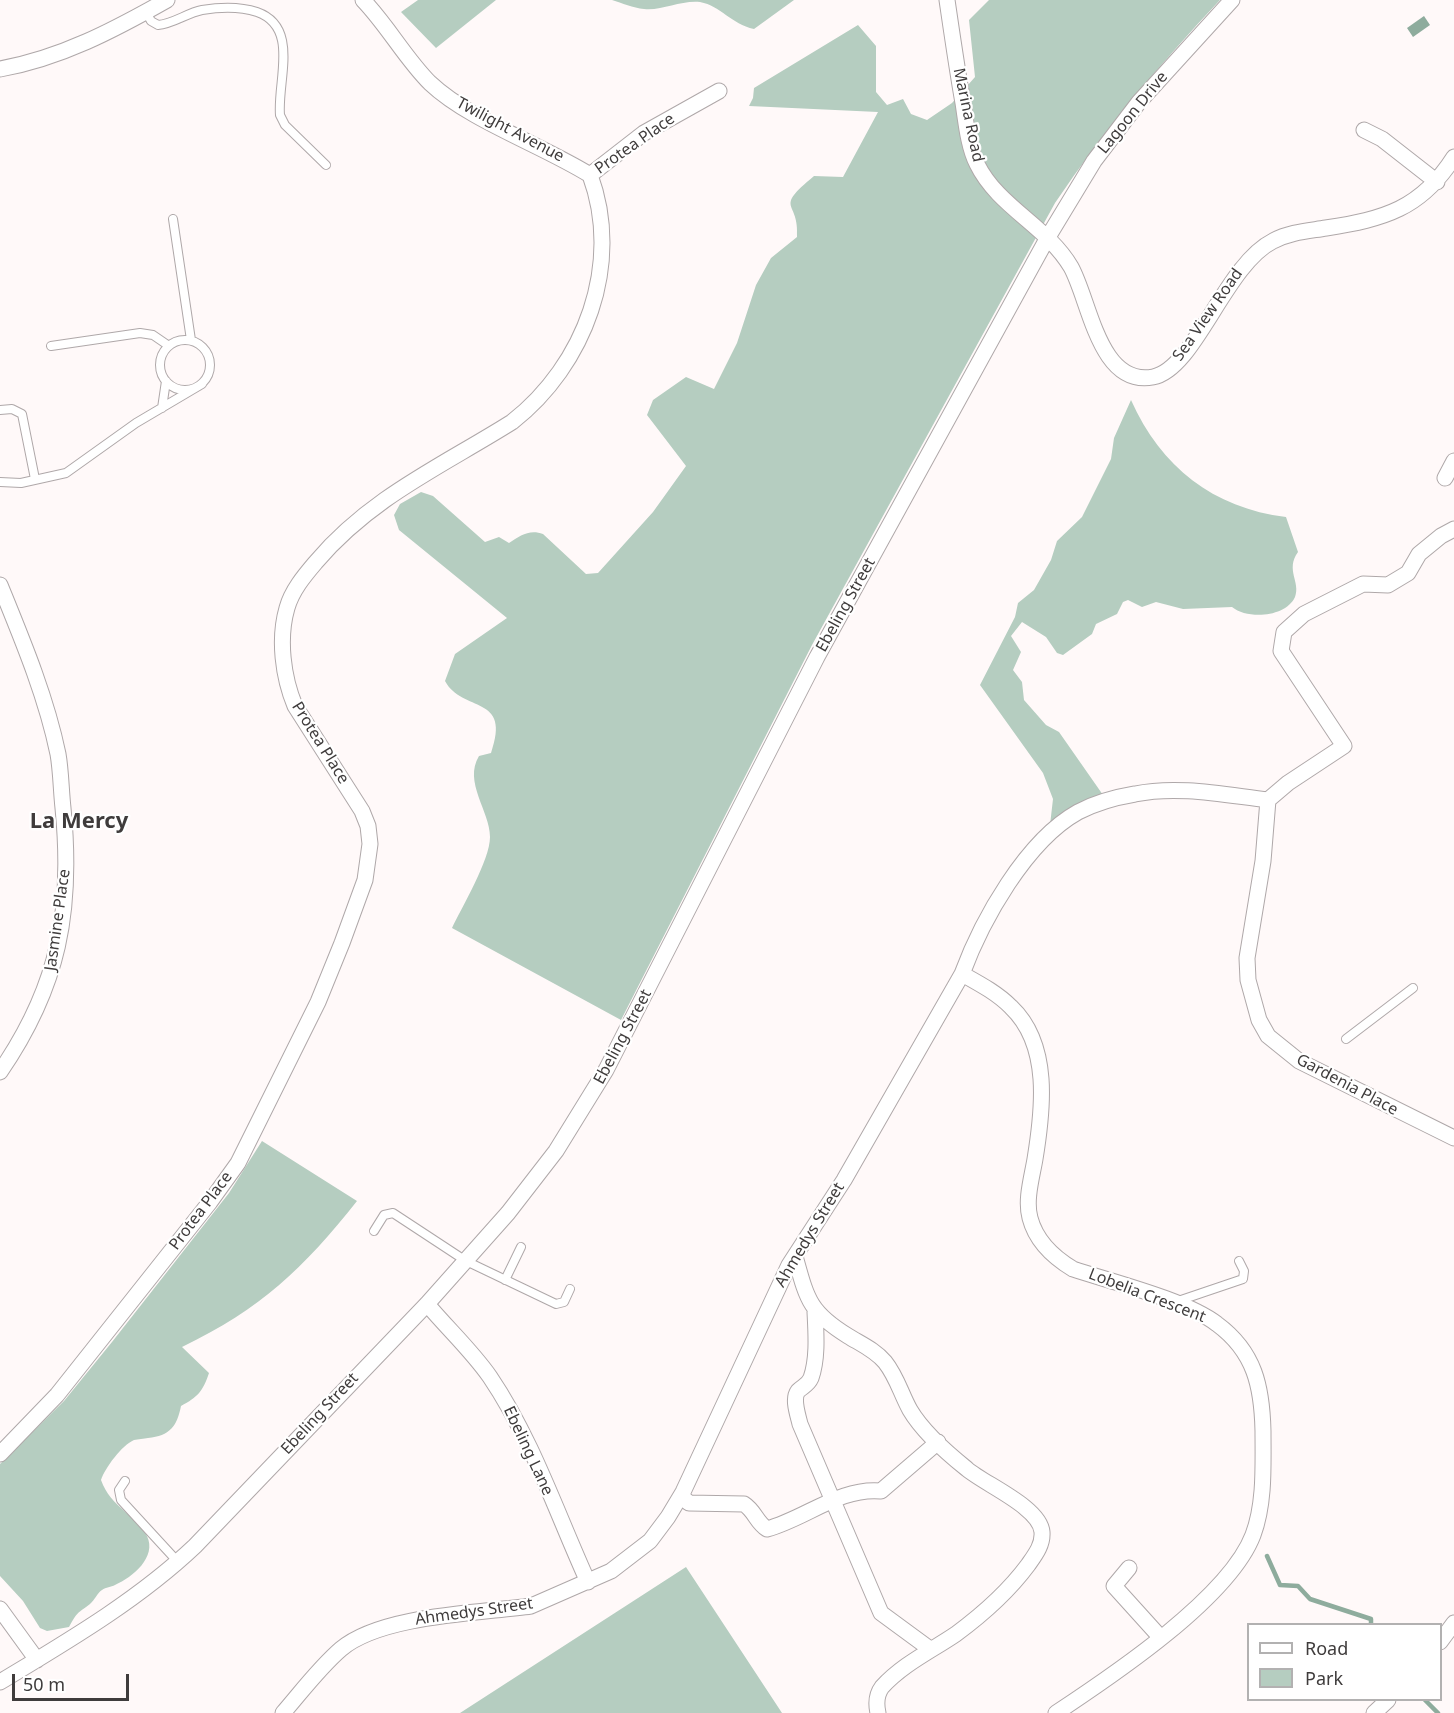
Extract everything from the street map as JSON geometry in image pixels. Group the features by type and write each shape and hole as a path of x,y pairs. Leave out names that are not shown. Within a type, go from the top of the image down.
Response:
{"street":[{"path":"0,69 62,53 167,0"},
{"name":"Twilight Avenue","path":"363,0 431,83 466,109 558,155 590,175"},
{"name":"Marina Road","path":"946,0 966,120 976,164 1000,196 1048,237"},
{"name":"Lagoon Drive","path":"1048,237 1094,161 1139,102 1232,0"},
{"name":"Protea Place","path":"0,1454 57,1395 231,1173 318,1002 365,880 370,844 362,811 295,706 288,689 283,652 287,608 307,573 330,546 366,511 512,422 533,406 568,361 585,329 600,268 601,209 590,175 644,133 719,91"},
{"path":"1364,130 1382,139 1437,182"},
{"name":"Sea View Road","path":"1048,237 1070,265 1081,287 1106,356 1116,366 1130,374 1152,377 1173,366 1190,346 1252,255 1272,241 1291,234 1343,226 1394,213 1408,207 1437,182 1454,157"},
{"name":"Ebeling Street","path":"0,1682 103,1618 178,1562 427,1304 508,1213 556,1151 606,1070 817,657 1048,237"},
{"path":"1445,478 1454,461"},
{"path":"1268,800 1344,746 1281,651 1284,632 1304,614 1363,584 1388,585 1408,573 1419,554 1440,536 1454,529"},
{"name":"Jasmine Place","path":"0,585 39,691 58,754 67,870 56,956 49,978 27,1031 0,1072"},
{"name":"Ahmedys Street","path":"283,1713 342,1648 379,1629 409,1622 531,1606 588,1582 636,1554 650,1541 681,1497 795,1256 844,1179 962,974 971,951 1002,893 1033,852 1078,813 1136,793 1205,792 1268,800"},
{"name":"Gardenia Place","path":"1268,800 1263,861 1248,949 1248,980 1252,1003 1268,1036 1283,1050 1317,1063 1454,1138"},
{"name":"Lobelia Crescent","path":"962,974 986,987 1013,1008 1029,1032 1035,1048 1041,1106 1029,1215 1041,1242 1060,1261 1073,1269 1174,1303 1216,1323 1239,1344 1252,1366 1260,1386 1263,1407 1263,1467 1259,1511 1246,1547 1221,1581 1161,1638 1056,1713"},
{"path":"795,1256 804,1290 815,1312 816,1341 811,1377 797,1394 796,1405 800,1424 881,1612 930,1649"},
{"name":"Ebeling Lane","path":"427,1304 488,1374 506,1402 520,1428 588,1582"},
{"path":"815,1312 884,1361 893,1373 915,1418 968,1470 1018,1502 1041,1526 1041,1541 1033,1558 1003,1595 881,1689 876,1704 878,1713"},
{"path":"681,1497 689,1503 744,1503 751,1508 757,1523 767,1529 786,1524 833,1500 860,1491 881,1491 938,1442"},
{"path":"1129,1568 1114,1586 1161,1638"},
{"path":"0,1609 37,1660"},
{"path":"1442,1639 1454,1623"},
{"path":"1374,1713 1387,1701"}],"lane":[{"path":"146,12 155,24 215,8 238,8 266,15 274,21 283,39 280,115 285,125 326,165"},
{"path":"173,219 191,340"},
{"path":"51,346 140,333 153,335 169,346"},
{"path":"0,482 21,483 66,473 162,408 202,384 207,378 211,363 204,348 191,340 183,339 163,352 160,367 166,381 172,386 187,390 202,384"},
{"path":"162,408 166,381"},
{"path":"0,410 12,409 22,414 35,479"},
{"path":"1346,1039 1413,988"},
{"path":"374,1231 384,1215 393,1214 466,1261 556,1304 564,1302 570,1289"},
{"path":"505,1280 522,1247"},
{"path":"1174,1303 1243,1279 1245,1271 1239,1261"},
{"path":"125,1481 119,1490 121,1500 178,1562"}],"green space":[{"path":"418,0 496,0 436,48 401,12"},
{"path":"612,0 794,0 754,29 700,2 644,9"},
{"path":"989,0 1220,0 1133,98 1055,203 812,645 621,1020 452,928 481,870 489,847 489,827 475,786 474,776 479,756 491,753 496,734 495,721 490,713 453,691 445,681 455,654 507,618 399,530 394,515 400,504 421,492 433,496 485,542 499,537 509,543 529,533 543,534 586,574 598,573 653,512 686,466 647,415 653,400 686,377 714,389 737,343 756,285 771,258 797,237 797,225 791,205 794,195 814,176 843,177 878,112 749,106 754,88 858,25 876,46 876,92 887,105 903,99 911,114 927,120 952,103 975,77 969,20"},
{"path":"1131,400 1143,424 1158,445 1192,480 1213,494 1235,504 1286,517 1298,552 1293,565 1295,597 1284,609 1257,615 1247,614 1232,607 1183,609 1156,602 1142,607 1128,600 1123,602 1117,614 1096,624 1092,634 1063,655 1057,653 1046,637 1022,622 1011,636 1021,652 1013,670 1022,682 1024,700 1046,725 1059,732 1103,795 1050,825 1053,799 1043,773 980,685 1015,617 1018,603 1034,590 1051,560 1057,541 1082,517 1111,459 1114,438"},
{"path":"262,1141 357,1201 318,1247 279,1285 235,1318 182,1347 209,1373 202,1389 192,1400 181,1406 175,1424 167,1432 156,1437 134,1440 124,1447 110,1463 101,1480 105,1490 137,1522 147,1536 149,1551 146,1559 129,1577 100,1591 92,1602 76,1615 69,1627 47,1631 40,1628 23,1601 0,1576 0,1464 64,1401 112,1342 229,1193"},
{"path":"686,1567 782,1713 460,1713"}],"shaded area":[{"path":"1424,16 1430,25 1413,37 1407,28"}],"waterway":[{"path":"1267,1556 1280,1585 1298,1586 1310,1599 1371,1619 1371,1623"},
{"path":"1426,1701 1438,1713"}],"district":[{"name":"La Mercy","path":"79,822"}]}
